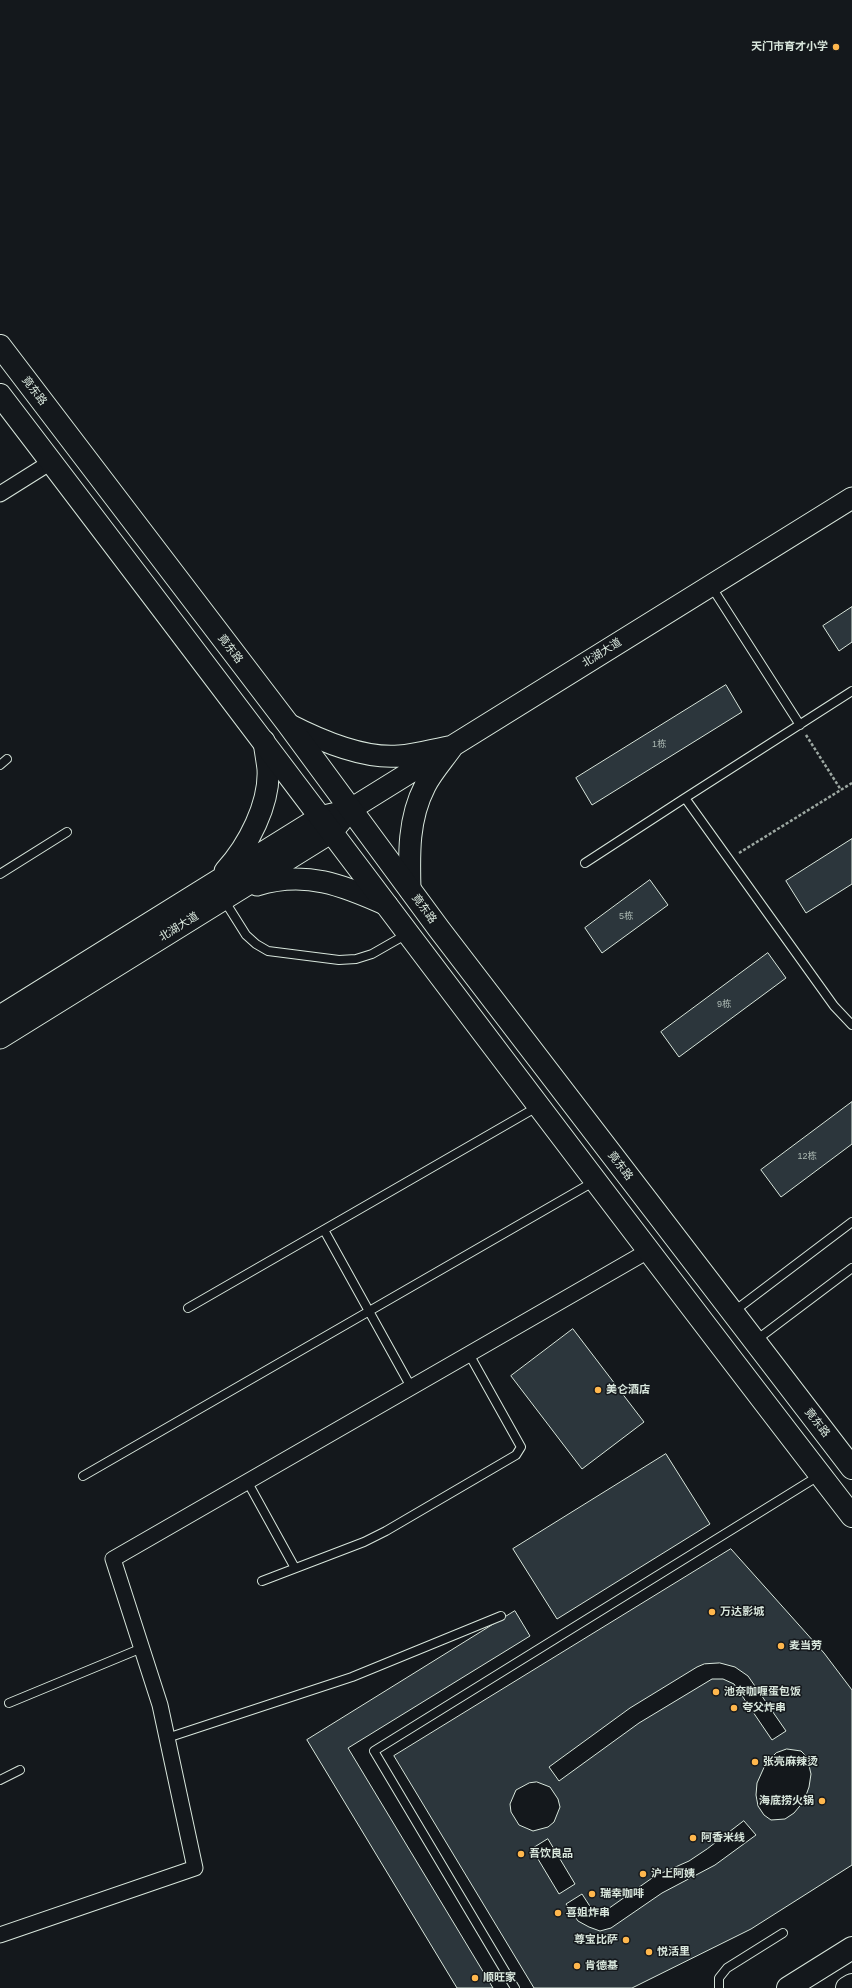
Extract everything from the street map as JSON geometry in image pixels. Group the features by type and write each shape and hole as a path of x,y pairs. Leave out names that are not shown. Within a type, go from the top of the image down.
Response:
{"main road":[{"name":"竟东路","path":"0,346 288,724 410,890 852,1468"},
{"path":"0,395 264,741 648,1251 852,1516"},
{"name":"北湖大道","path":"0,1038 219,891 852,498"},
{"path":"288,724 312,737 335,745 376,755 398,756 453,746"},
{"path":"219,891 254,829 266,791 268,770 264,741"},
{"path":"410,890 409,853 416,808 425,786 453,746"},
{"path":"219,891 252,886 277,879 302,878 324,881 387,905"},
{"name":"北湖大道","path":"0,1016 219,891"},
{"path":"788,1988 852,1948"},
{"path":"846,1988 852,1985"}],"street":[{"path":"0,494 51,462"},
{"path":"0,1935 195,1868 160,1705 113,1559 648,1251"}],"lane":[{"path":"711,586 800,725"},
{"path":"585,863 852,691"},
{"path":"0,765 7,759"},
{"path":"685,798 834,1006 852,1025"},
{"path":"0,874 67,832"},
{"path":"219,891 246,935 256,944 268,951 339,960 356,959 372,954 408,934"},
{"path":"188,1308 538,1106"},
{"path":"83,1476 595,1181"},
{"path":"732,1312 852,1222"},
{"path":"324,1230 411,1387"},
{"path":"755,1342 852,1268"},
{"path":"262,1581 364,1542 386,1531 516,1455 521,1448 469,1354"},
{"path":"515,1988 374,1751 820,1474"},
{"path":"247,1481 294,1568"},
{"path":"167,1738 352,1677 501,1616"},
{"path":"9,1703 142,1648"},
{"path":"0,1780 20,1770"},
{"path":"719,1988 719,1978 727,1968 783,1933"}],"path":[{"path":"800,725 841,790"},
{"path":"729,860 852,783"}],"building":[{"path":"852,607 852,642 839,651 823,626"},
{"path":"726,685 742,712 592,805 576,778"},
{"path":"852,839 852,884 806,913 786,881"},
{"path":"650,880 668,905 602,953 585,928"},
{"path":"768,953 786,978 679,1057 661,1032"},
{"path":"852,1102 852,1144 781,1197 761,1170"},
{"path":"573,1329 644,1422 582,1469 511,1376"},
{"path":"666,1454 710,1524 557,1619 513,1549"},
{"path":"731,1549 824,1653 852,1690 852,1865 751,1929 632,1988 534,1988 394,1756","holes":["720,1663 735,1667 748,1676 786,1731 772,1740 734,1684 723,1679 712,1679 639,1723 559,1781 549,1767 630,1708 704,1664","787,1749 801,1751 807,1757 811,1774 809,1787 804,1801 794,1813 785,1819 771,1820 764,1815 758,1806 756,1795 757,1783 766,1763 776,1753","537,1782 550,1787 558,1799 560,1807 554,1822 548,1827 533,1831 519,1825 511,1812 510,1804 516,1790 529,1783","744,1821 756,1835 715,1865 662,1893 611,1928 600,1931 589,1927 578,1921 566,1904 582,1894 593,1911 596,1913 605,1911 655,1876 689,1861","548,1839 575,1884 559,1894 532,1849"]},
{"path":"515,1611 530,1636 348,1748 493,1988 457,1988 307,1740"}],"place":[{"name":"天门市育才小学","path":"836,47"},
{"name":"美仑酒店","path":"598,1390"},
{"name":"万达影城","path":"712,1612"},
{"name":"麦当劳","path":"781,1646"},
{"name":"池奈咖喱蛋包饭","path":"716,1692"},
{"name":"夸父炸串","path":"734,1708"},
{"name":"张亮麻辣烫","path":"755,1762"},
{"name":"海底捞火锅","path":"822,1801"},
{"name":"阿香米线","path":"693,1838"},
{"name":"吾饮良品","path":"521,1854"},
{"name":"沪上阿姨","path":"643,1874"},
{"name":"瑞幸咖啡","path":"592,1894"},
{"name":"喜姐炸串","path":"558,1913"},
{"name":"尊宝比萨","path":"626,1940"},
{"name":"悦活里","path":"649,1952"},
{"name":"肯德基","path":"577,1966"},
{"name":"顺旺家","path":"475,1978"}]}
